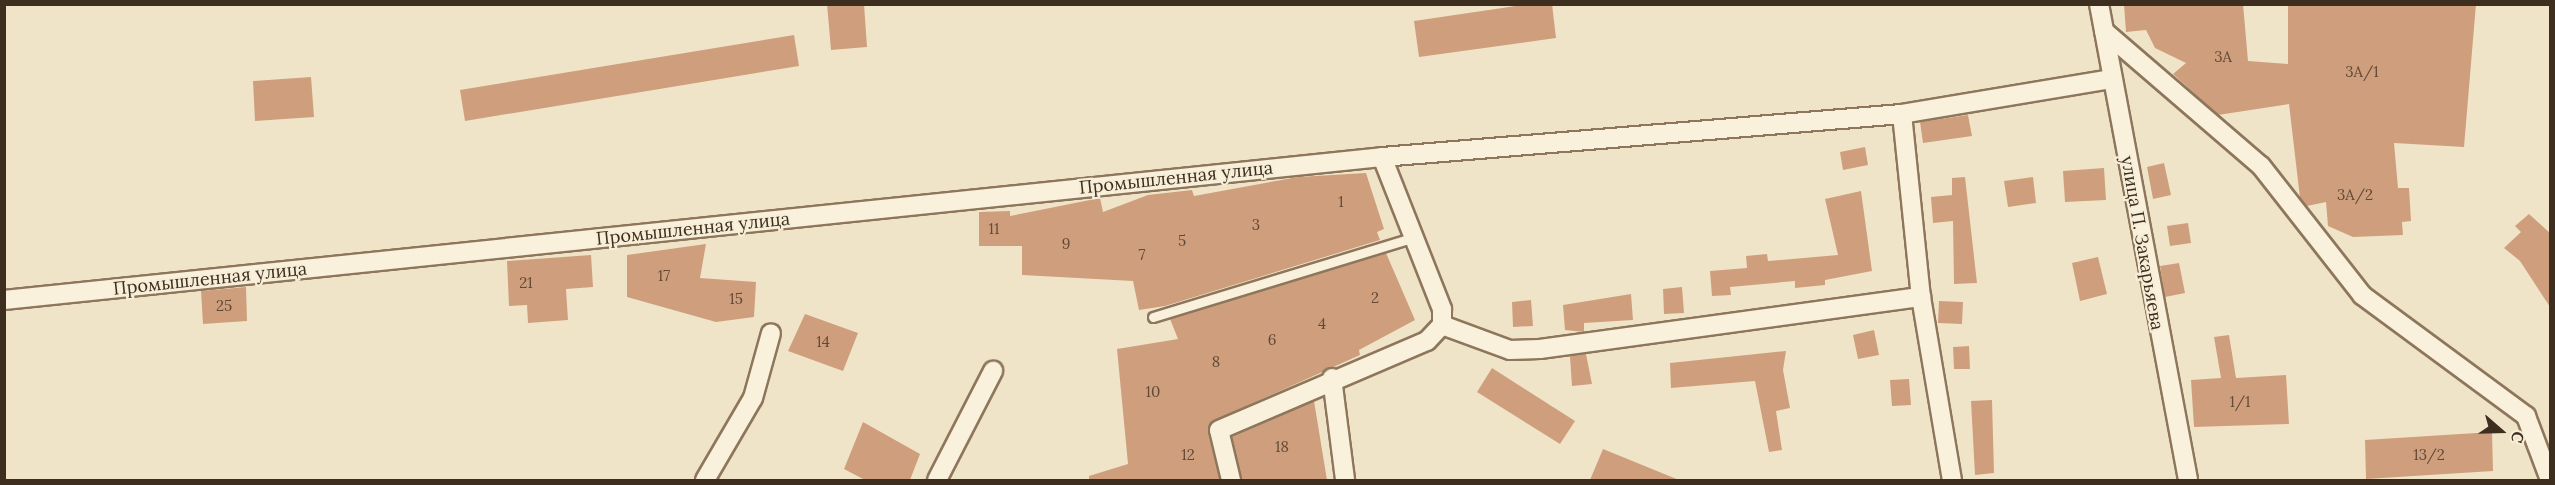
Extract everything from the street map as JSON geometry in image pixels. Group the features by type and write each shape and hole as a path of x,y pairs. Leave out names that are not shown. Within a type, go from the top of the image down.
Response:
{"street":[{"name":"улица П. Закарьяева","path":"2099,4 2188,480"},
{"path":"2104,31 2261,166 2361,295 2526,416 2550,480"},
{"name":"Промышленная улица","path":"4,300 1382,157 1902,114 2112,79"},
{"path":"1902,114 1922,297 1952,480"},
{"path":"1231,480 1219,430 1332,378 1427,341 1442,325 1442,309 1382,157"},
{"path":"1442,325 1510,350 1540,349 1922,297"},
{"path":"705,480 753,398 771,333"},
{"path":"938,480 993,371"},
{"path":"1332,378 1345,480"}],"lane":[{"path":"1153,317 1414,237"}],"building":[{"path":"827,4 864,4 867,47 831,50"},
{"path":"1530,4 1552,4 1556,38 1419,57 1414,21"},
{"path":"2124,4 2243,4 2248,61 2288,64 2288,4 2476,4 2464,147 2394,143 2398,188 2409,188 2411,221 2402,222 2403,235 2353,237 2328,226 2326,202 2307,206 2300,198 2289,104 2218,115 2173,74 2186,63 2155,48 2146,30 2126,32"},
{"path":"794,35 799,66 465,121 460,90"},
{"path":"311,77 314,117 255,121 253,81"},
{"path":"1968,115 1972,136 1923,143 1920,122"},
{"path":"1865,147 1868,165 1843,170 1840,152"},
{"path":"2164,163 2171,195 2153,199 2147,167"},
{"path":"2104,168 2106,200 2065,202 2063,171"},
{"path":"1366,173 1384,229 1377,232 1380,240 1165,306 1139,310 1133,281 1022,275 1022,246 979,246 979,212 1010,211 1010,216 1100,198 1103,212 1148,195 1192,190 1194,196 1298,177"},
{"path":"1965,177 1977,283 1954,284 1953,221 1933,223 1931,197 1952,195 1952,178"},
{"path":"2033,177 2036,203 2008,207 2004,181"},
{"path":"1861,191 1872,271 1825,280 1825,285 1795,288 1795,281 1730,287 1731,295 1712,296 1710,271 1747,268 1746,256 1767,254 1768,261 1838,255 1825,199"},
{"path":"2529,214 2550,233 2550,307 2520,261 2504,248 2521,232 2515,226"},
{"path":"2188,223 2191,243 2170,246 2167,226"},
{"path":"706,244 700,278 756,282 754,317 716,322 627,297 627,255"},
{"path":"1386,253 1415,320 1359,350 1360,355 1211,422 1208,433 1220,480 1089,480 1089,476 1128,464 1117,349 1178,339 1170,319"},
{"path":"591,255 593,287 566,289 568,320 528,323 527,305 509,306 507,261"},
{"path":"2098,257 2107,294 2080,301 2072,263"},
{"path":"2179,263 2185,293 2165,297 2160,266"},
{"path":"246,287 247,321 203,324 201,291"},
{"path":"1682,287 1684,313 1664,314 1663,289"},
{"path":"1631,294 1633,320 1584,323 1584,332 1565,330 1563,305"},
{"path":"1531,300 1533,326 1513,327 1512,302"},
{"path":"1939,301 1963,302 1962,324 1938,323"},
{"path":"805,314 858,333 843,371 788,351"},
{"path":"1874,330 1879,355 1858,359 1853,335"},
{"path":"2229,335 2236,378 2286,375 2289,424 2194,427 2191,380 2221,378 2214,337"},
{"path":"1969,346 1970,369 1954,369 1953,347"},
{"path":"1786,351 1783,370 1790,408 1776,411 1782,450 1769,452 1755,381 1671,388 1670,363"},
{"path":"1586,354 1592,384 1572,386 1570,356"},
{"path":"1492,368 1575,421 1560,444 1477,392"},
{"path":"1909,379 1911,405 1892,406 1890,380"},
{"path":"1992,400 1994,473 1975,475 1971,401"},
{"path":"1314,401 1327,480 1242,480 1232,437"},
{"path":"863,422 920,454 910,480 865,480 844,469"},
{"path":"2492,432 2493,471 2366,479 2365,440"},
{"path":"1603,449 1679,480 1590,480"}]}
